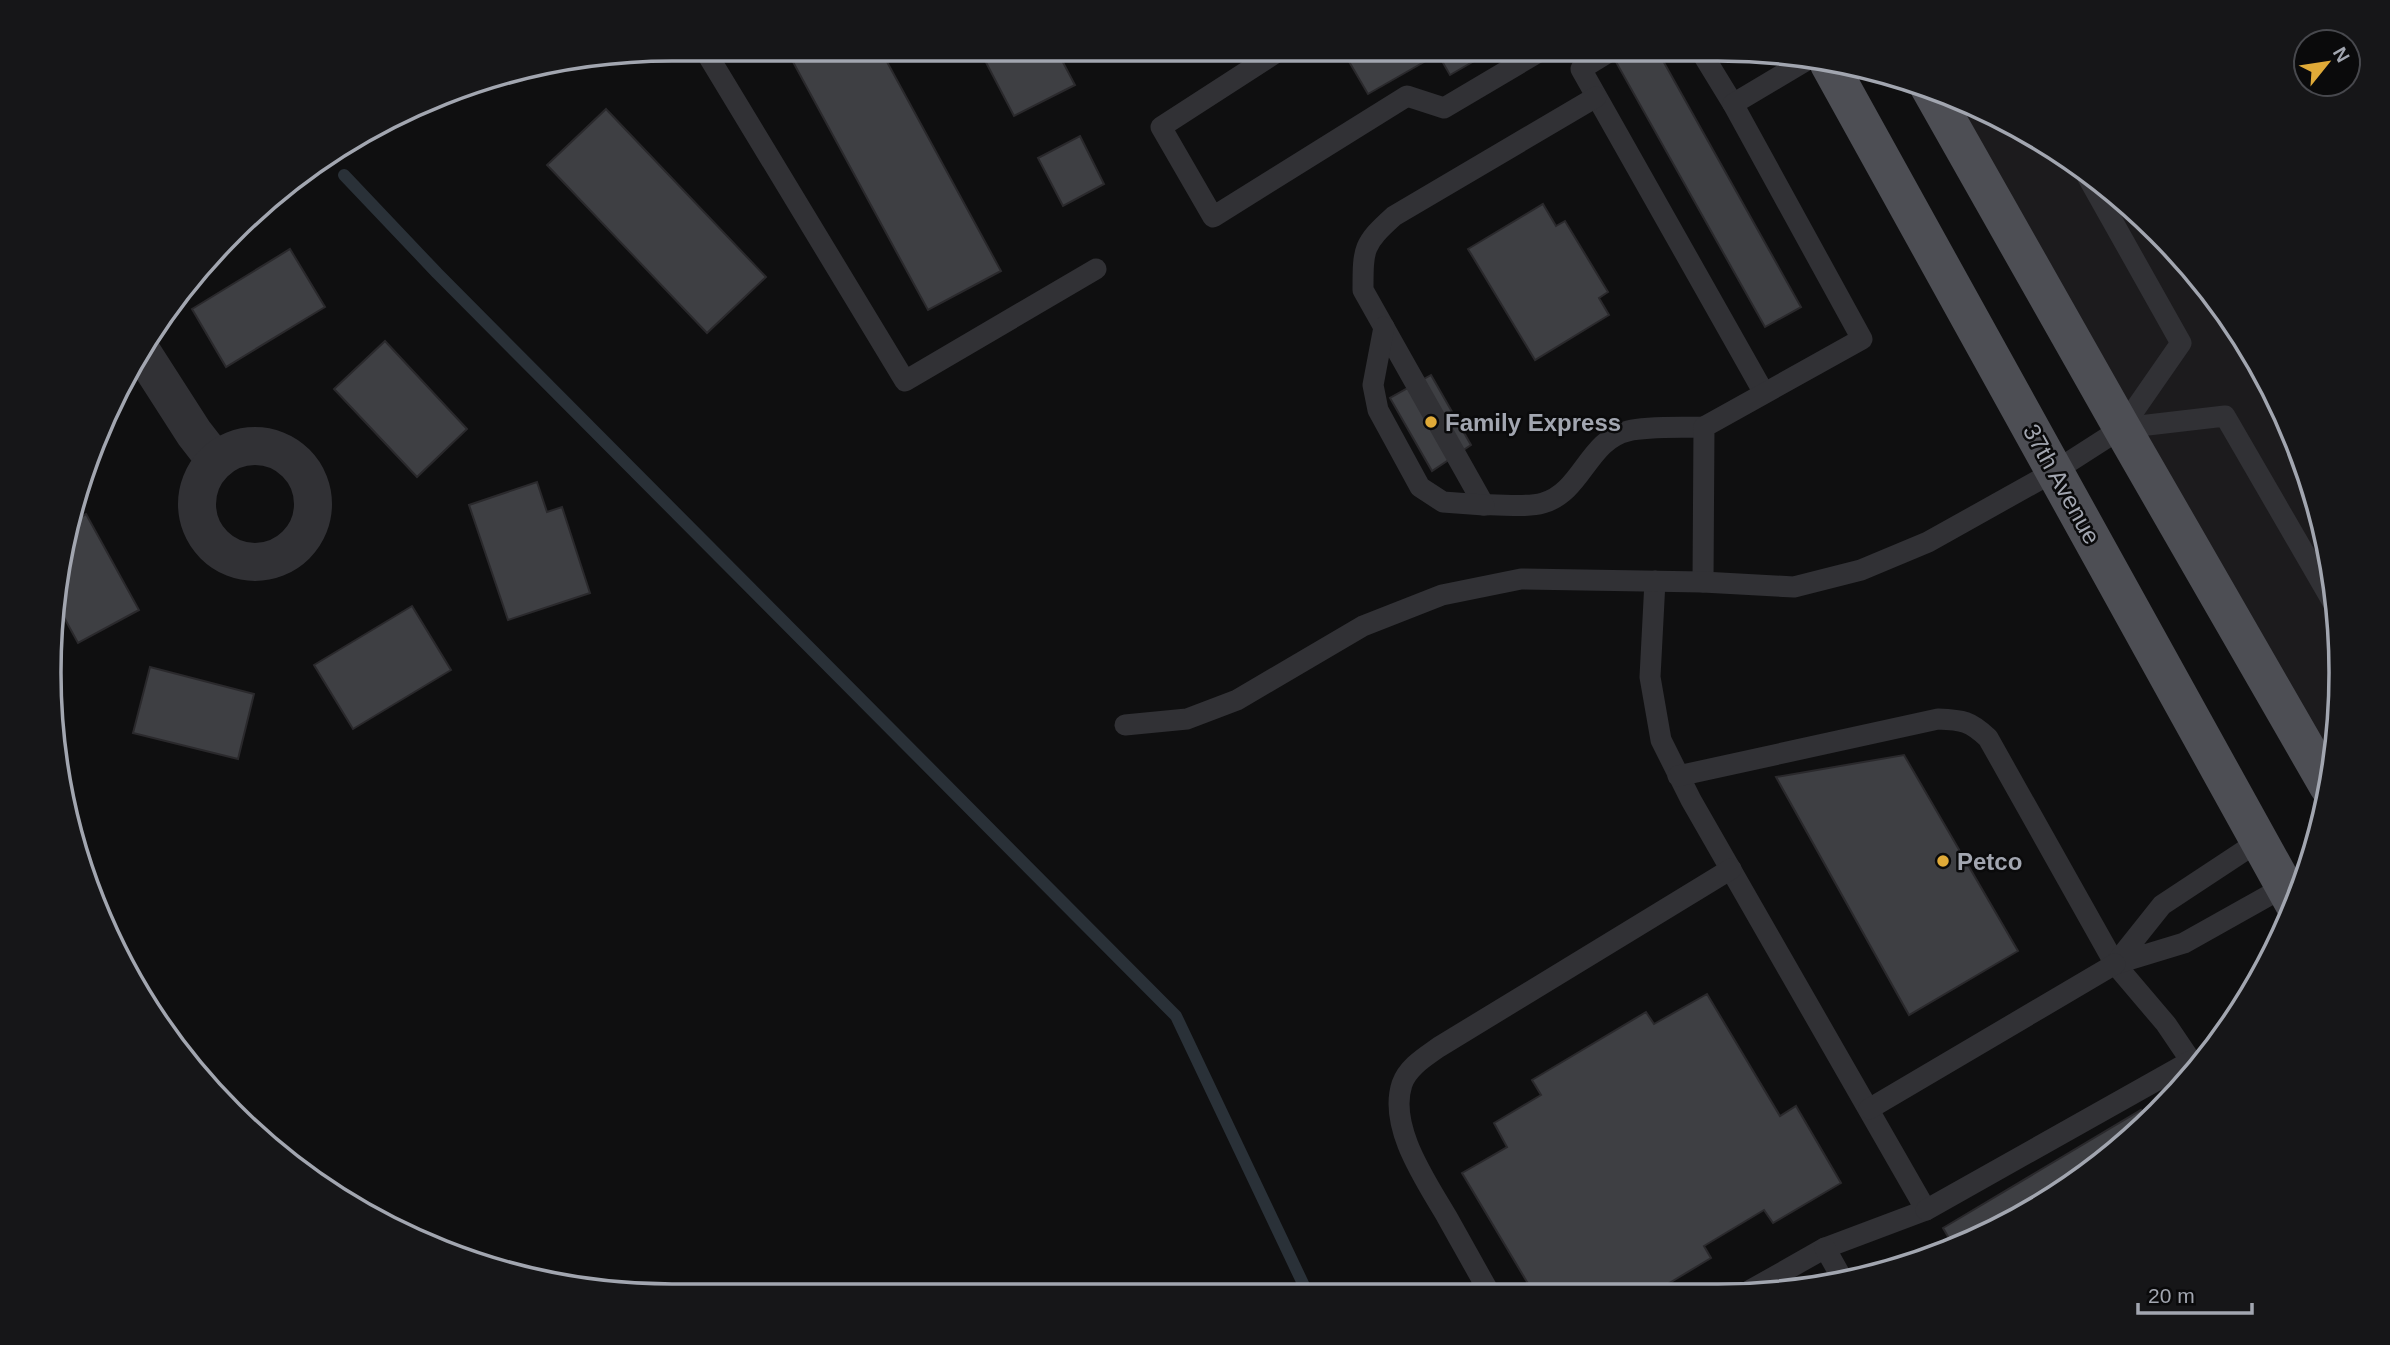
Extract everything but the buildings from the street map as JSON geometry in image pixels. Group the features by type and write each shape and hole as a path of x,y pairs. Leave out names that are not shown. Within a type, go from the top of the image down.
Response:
{"main road":[{"name":"37th Avenue","path":"1834,72 2287,893"},
{"path":"1938,103 2320,773"}],"street":[{"path":"147,360 194,433 215,460"}],"lane":[{"path":"711,61 905,381 1096,269"},
{"path":"1263,61 1161,127 1213,217 1408,96 1444,108 1523,61"},
{"path":"1594,61 1581,69 1764,393"},
{"path":"1384,327 1373,385 1378,410 1420,487 1443,502 1483,505 1542,504 1562,495 1602,445 1626,431 1704,427 1862,339 1707,61"},
{"path":"1733,104 1797,66"},
{"path":"1483,505 1363,290 1363,256 1373,235 1394,216 1596,97"},
{"path":"1125,725 1187,719 1237,700 1363,626 1442,596 1521,579 1703,582 1794,587 1861,570 1928,542 2055,471 2122,428 2181,343 2098,194"},
{"path":"2122,428 2225,416 2322,584"},
{"path":"1703,582 1704,427"},
{"path":"1655,581 1650,677 1661,740 1678,776 1926,1210"},
{"path":"1678,776 1938,719 1973,724 1988,738 2115,964 2166,1024 2190,1060"},
{"path":"2115,964 2162,905 2259,841"},
{"path":"1485,1284 1412,1155 1400,1110 1399,1099 1403,1082 1411,1069 1439,1047 1731,870"},
{"path":"1869,1109 2115,964 2184,943 2285,898"},
{"path":"1766,1281 1825,1248 1926,1210 2182,1070"},
{"path":"1825,1248 1838,1272"}],"shaded area":[{"path":"1960,112 1988,124 2057,164 2121,213 2177,269 2226,333 2247,367 2266,402 2296,476 2317,553 2324,593 2329,672 2324,746"}],"waterway":[{"path":"344,175 437,273 1176,1016 1303,1284"}],"place":[{"name":"Family Express","path":"1431,422"},
{"name":"Petco","path":"1943,861"}]}
